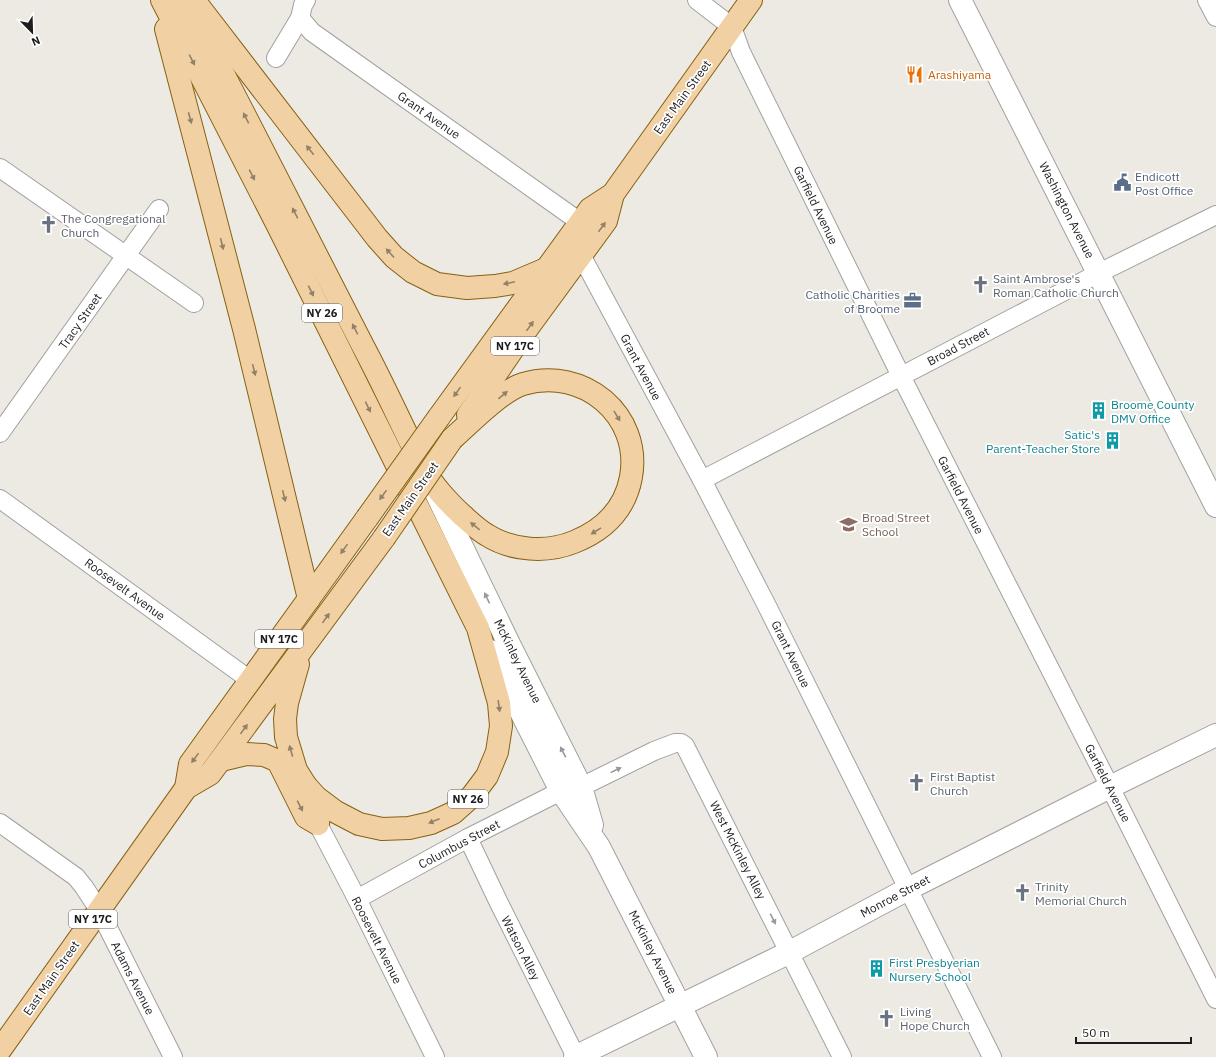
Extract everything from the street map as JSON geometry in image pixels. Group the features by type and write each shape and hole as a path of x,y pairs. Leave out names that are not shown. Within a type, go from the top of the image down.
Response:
{"main road":[{"path":"155,0 168,35 244,329 309,599"},
{"name":"NY 26","path":"162,0 277,224 478,628 499,703 501,726 497,752 490,770 472,796 453,813 431,823 409,828 382,829 359,824 336,812 316,797 306,786 296,770 286,736 285,719 287,703 303,649"},
{"path":"185,0 369,357 429,479 461,514 487,536 520,548 538,550 572,543 592,534 605,526 625,497 632,463 630,446 625,432 616,414 606,402 593,392 576,384 559,380 523,384 508,391 452,439"},
{"path":"193,0 378,238 394,257 413,272 437,284 466,288 513,283 546,269"},
{"name":"East Main Street","path":"0,1050 186,788 210,774 384,538 521,337 606,221 613,194 751,0"},
{"name":"East Main Street","path":"186,788 190,764 439,417 590,209 613,194"},
{"path":"221,760 246,754 264,755 278,761 306,817 318,824 319,812 306,786"}],"street":[{"path":"276,58 300,18 303,5 306,0"},
{"path":"697,0 732,27"},
{"name":"Washington Avenue","path":"960,0 1216,506"},
{"path":"1207,0 1216,17"},
{"name":"Grant Avenue","path":"300,18 312,32 580,222"},
{"name":"Garfield Avenue","path":"732,27 741,52 901,376 1216,998"},
{"path":"0,168 194,303"},
{"name":"Tracy Street","path":"0,433 159,209"},
{"name":"Broad Street","path":"702,480 1099,273 1216,215"},
{"name":"Grant Avenue","path":"581,255 702,480 766,604 992,1057"},
{"name":"McKinley Avenue","path":"429,479 509,644 571,789 706,1057"},
{"name":"Roosevelt Avenue","path":"0,499 250,680"},
{"name":"McKinley Avenue","path":"478,628 571,789"},
{"name":"Monroe Street","path":"576,1057 790,952 908,889 1216,735"},
{"name":"West McKinley Alley","path":"571,789 675,743 681,743 685,746 842,1057"},
{"name":"Columbus Street","path":"357,899 468,838 571,789"},
{"name":"Adams Avenue","path":"0,823 76,877 84,887 99,910 173,1057"},
{"name":"Roosevelt Avenue","path":"318,824 435,1057"},
{"name":"Watson Alley","path":"468,838 498,902 576,1057"}],"place":[{"name":"Arashiyama","path":"915,74"},
{"name":"Endicott Post Office","path":"1122,183"},
{"name":"The Congregational Church","path":"48,225"},
{"name":"Saint Ambrose's Roman Catholic Church","path":"980,285"},
{"name":"Catholic Charities of Broome","path":"913,301"},
{"name":"Broome County DMV Office","path":"1098,411"},
{"name":"Satic's Parent-Teacher Store","path":"1113,441"},
{"name":"Broad Street School","path":"849,524"},
{"name":"First Baptist Church","path":"917,783"},
{"name":"Trinity Memorial Church","path":"1022,893"},
{"name":"First Presbyerian Nursery School","path":"876,969"},
{"name":"Living Hope Church","path":"887,1018"}]}
